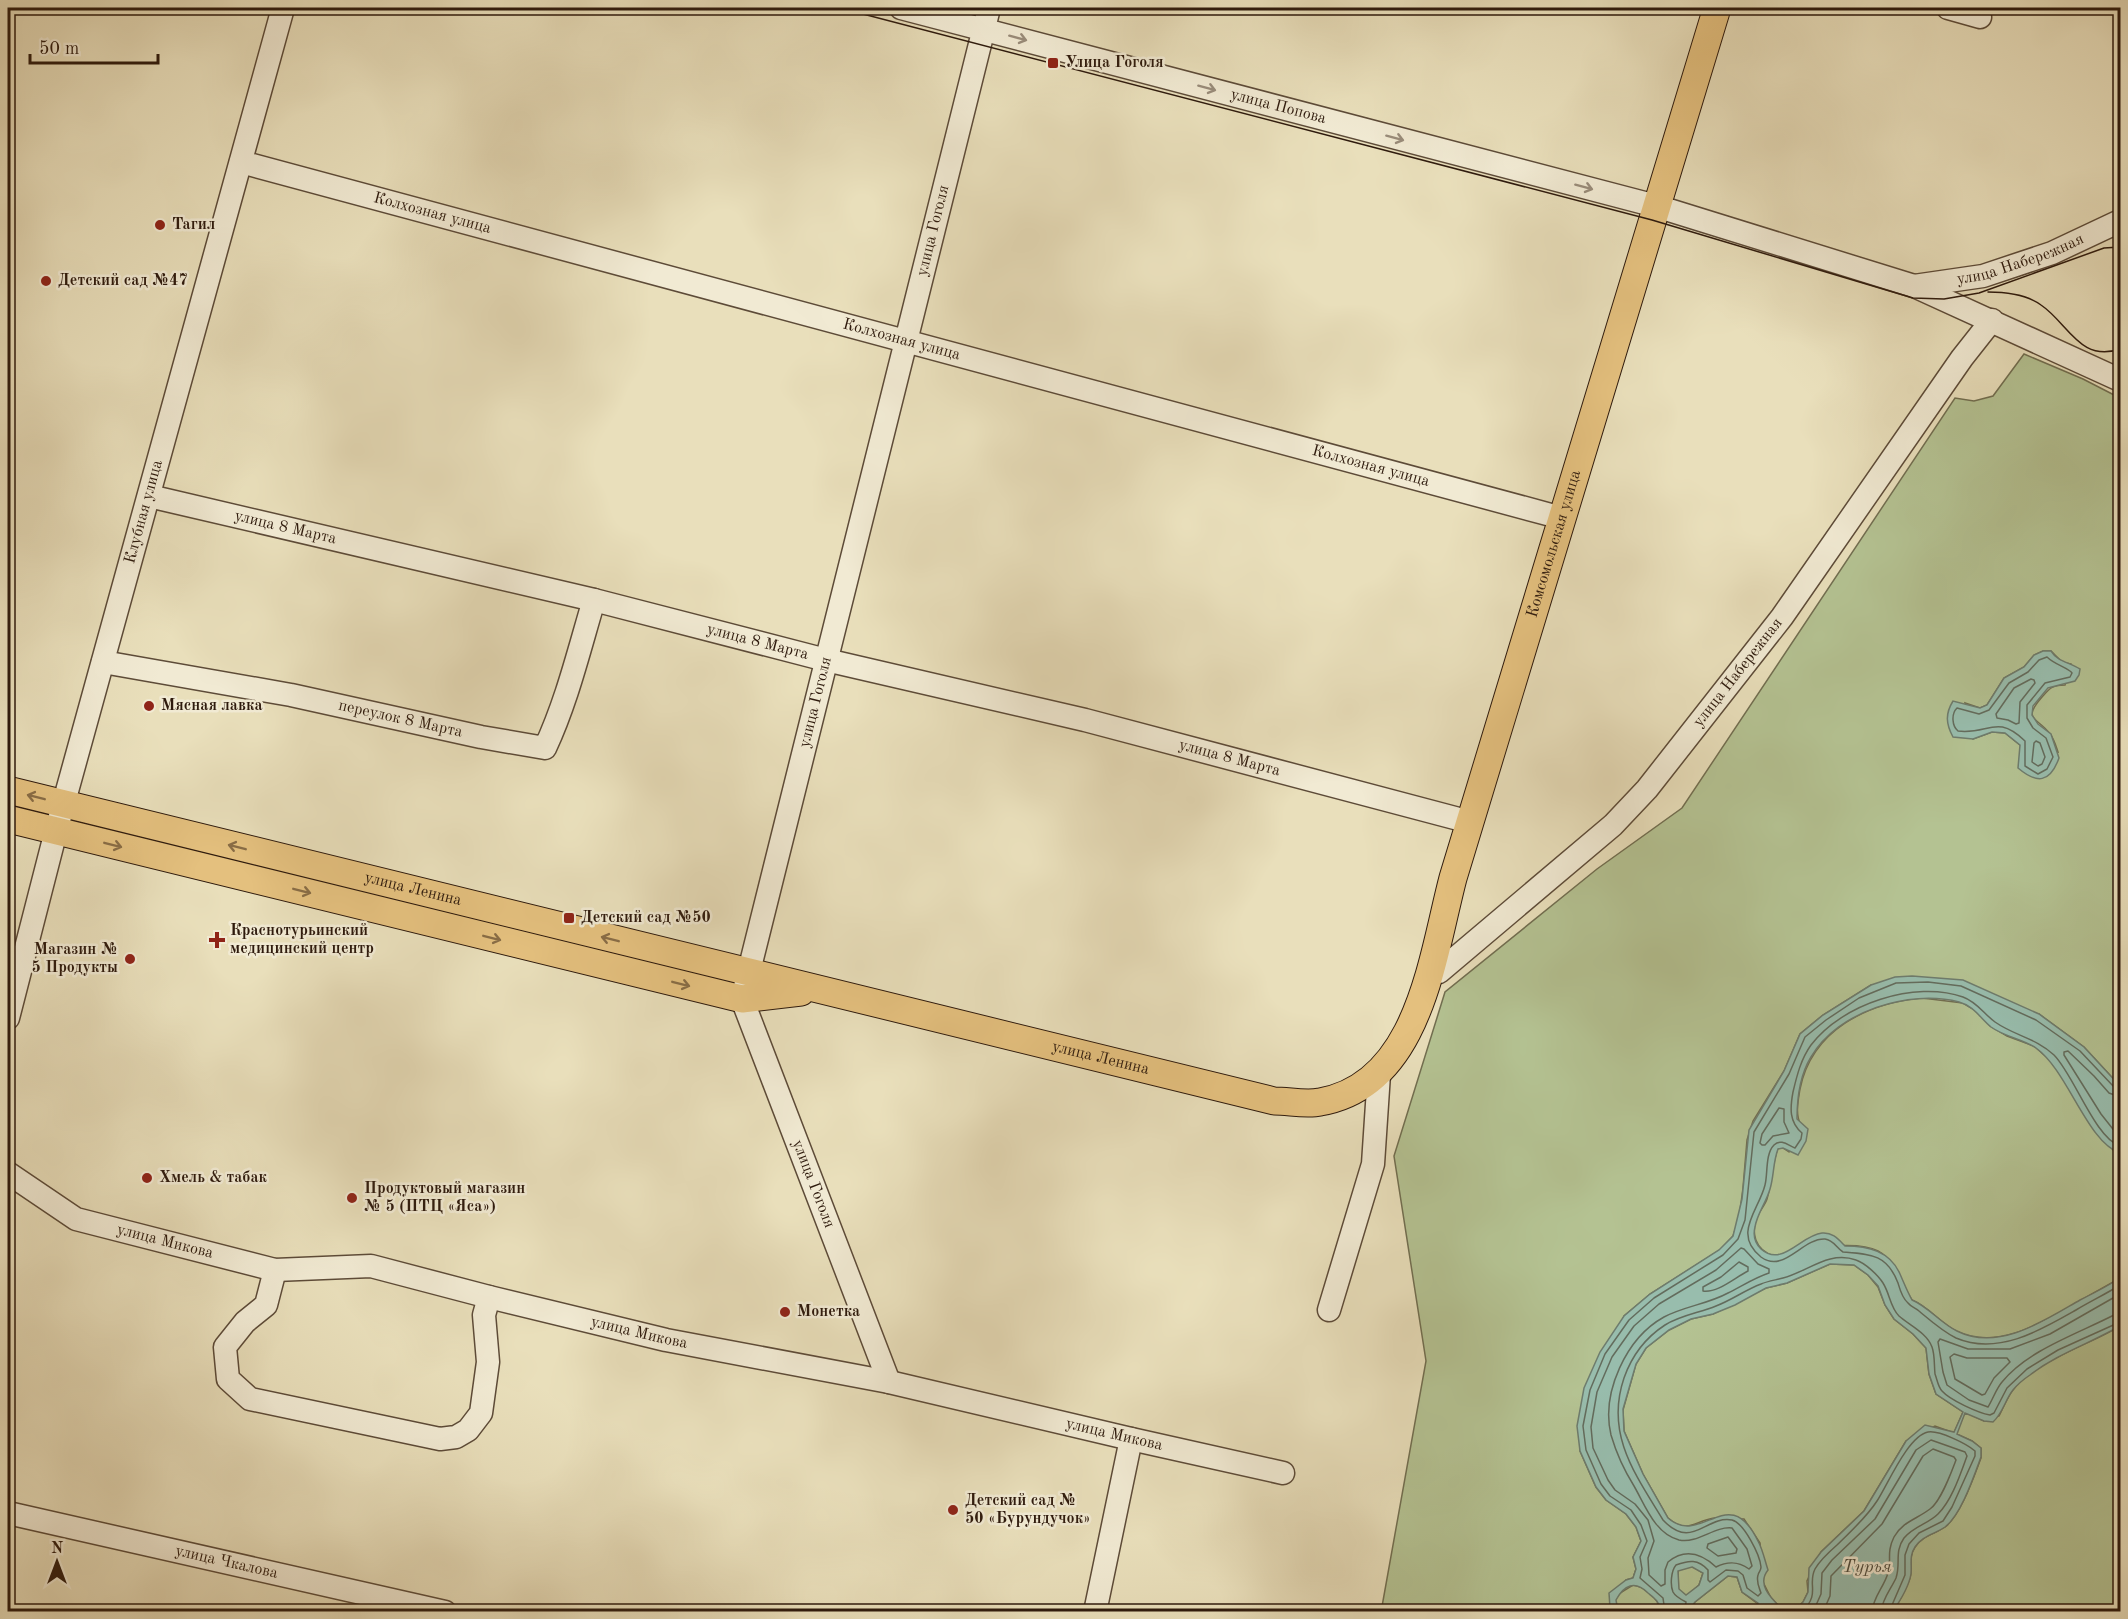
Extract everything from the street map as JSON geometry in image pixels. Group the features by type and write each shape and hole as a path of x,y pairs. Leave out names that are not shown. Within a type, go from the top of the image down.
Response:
{"main road":[{"name":"Комсомольская улица","path":"1379,1074 1401,1046 1415,1017 1453,878 1717,8"},
{"name":"улица Ленина","path":"8,790 1274,1101 1319,1102 1356,1090 1379,1074"},
{"name":"улица Ленина","path":"8,819 742,999 817,990"}],"street":[{"name":"Клубная улица","path":"8,1018 56,831 283,8"},
{"name":"улица Попова","path":"901,8 986,18 1656,206 1914,286 2121,380"},
{"path":"1948,8 1980,17"},
{"name":"улица Гоголя","path":"889,1382 742,999 986,18"},
{"name":"Колхозная улица","path":"241,162 1562,518"},
{"name":"улица Набережная","path":"1914,286 1983,276 2052,253 2121,221"},
{"name":"улица Набережная","path":"1429,972 1439,972 1613,825 1647,789 1782,617 1962,358 1992,320"},
{"name":"улица 8 Марта","path":"149,496 594,600 826,660 1085,720 1470,822"},
{"name":"переулок 8 Марта","path":"103,662 291,695 481,737 545,748 573,673 594,600"},
{"path":"1329,1310 1373,1164 1379,1074"},
{"name":"улица Микова","path":"8,1173 76,1219 275,1270 371,1266 666,1340 889,1382 1283,1473"},
{"path":"275,1270 266,1305 245,1322 225,1347 228,1379 250,1399 440,1439 456,1437 468,1430 481,1413 488,1362 484,1315 489,1297"},
{"path":"1095,1611 1131,1439"},
{"name":"улица Чкалова","path":"8,1513 445,1611"}],"shaded area":[{"path":"2024,354 2083,379 2120,398 2120,1086 2084,1047 2039,1014 1871,985 1823,1015 1800,1034 1784,1071 1753,1121 1747,1140 1739,1218 1733,1236 1720,1250 1650,1294 1624,1316 1580,1451 1596,1487 1606,1500 1626,1514 1636,1527 1641,1541 1633,1557 1636,1569 1633,1578 1626,1580 1610,1608 1605,1611 1381,1612 1426,1361 1394,1156 1445,992 1597,869 1682,808 1955,398 1974,401 1993,396","holes":["2043,651 2051,651 2062,662 2071,664 2065,685 2049,689 2036,705 2032,715 2051,736 2058,752 2020,745 2005,733 1992,732 1973,739 1965,703 1980,708 1987,705 2004,678 2024,667 2034,655"]},
{"path":"1922,998 1963,1003 1978,1012 1990,1026 2007,1036 2034,1046 2051,1061 2113,1150 2120,1153 2120,1278 2037,1325 2006,1336 1974,1337 1952,1329 1912,1300 1889,1260 1878,1251 1868,1247 1842,1245 1812,1248 1774,1256 1762,1250 1756,1240 1754,1228 1767,1199 1778,1148 1789,1152 1801,1125 1798,1112 1800,1089 1806,1068 1816,1051 1829,1036 1862,1013 1901,1001"},
{"path":"1830,1264 1854,1265 1868,1275 1878,1287 1894,1319 1926,1348 1929,1374 1936,1394 1963,1412 1954,1433 1935,1426 1906,1441 1864,1511 1821,1552 1807,1581 1808,1592 1803,1602 1795,1610 1783,1610 1771,1598 1763,1582 1760,1543 1744,1519 1718,1517 1691,1526 1681,1526 1668,1518 1643,1474 1624,1431 1623,1410 1636,1364 1646,1348 1669,1330 1691,1319 1713,1314 1766,1288 1787,1283"},
{"path":"2120,1326 2120,1611 1893,1612 1910,1578 1915,1547 1921,1540 1945,1527 1951,1521 1966,1495 1981,1458 1981,1448 1956,1434 1965,1412 1984,1421 1999,1416 2012,1391 2034,1371"},
{"path":"1692,1566 1703,1573 1699,1585 1687,1596 1678,1590 1678,1570"},
{"path":"1728,1576 1737,1577 1742,1592 1758,1604 1757,1611 1688,1612 1695,1602"},
{"path":"1633,1585 1650,1594 1657,1601 1660,1609 1658,1611 1618,1611 1615,1600 1620,1593"}],"water":[{"path":"2043,651 2051,651 2060,660 2080,669 2075,681 2048,688 2033,706 2032,715 2038,724 2051,734 2059,758 2047,776 2037,778 2031,777 2018,768 2020,745 2005,733 1992,732 1973,739 1953,737 1947,719 1953,701 1980,708 1987,705 2004,678 2024,667 2034,655"},
{"name":"Турья","path":"1895,977 1963,980 2039,1014 2084,1047 2120,1086 2120,1153 2108,1146 2097,1135 2058,1073 2036,1048 1991,1027 1973,1009 1959,1002 1939,999 1919,999 1876,1007 1838,1027 1823,1041 1807,1064 1797,1111 1797,1119 1808,1129 1806,1141 1798,1155 1783,1148 1778,1149 1770,1189 1755,1227 1754,1236 1757,1244 1769,1254 1776,1255 1792,1249 1814,1235 1826,1233 1845,1246 1877,1251 1896,1266 1912,1300 1951,1328 1973,1337 2005,1336 2021,1331 2120,1278 2120,1326 2051,1361 2025,1378 2013,1390 1993,1422 1984,1421 1965,1413 1957,1434 1981,1448 1981,1457 1966,1495 1951,1521 1945,1527 1921,1540 1913,1550 1911,1574 1893,1611 1757,1611 1758,1603 1742,1592 1737,1577 1728,1576 1695,1602 1688,1611 1658,1611 1660,1609 1656,1600 1639,1586 1630,1586 1616,1600 1618,1611 1605,1611 1610,1608 1609,1593 1626,1580 1633,1578 1636,1569 1633,1557 1641,1541 1636,1527 1626,1514 1606,1500 1596,1487 1580,1451 1577,1426 1584,1388 1600,1352 1624,1316 1650,1294 1719,1250 1733,1236 1742,1199 1749,1130 1784,1071 1800,1034 1823,1015 1871,985","holes":["1830,1264 1854,1265 1878,1286 1885,1305 1894,1319 1926,1348 1929,1374 1936,1394 1963,1412 1954,1432 1925,1425 1906,1441 1864,1511 1821,1552 1809,1568 1808,1592 1803,1602 1795,1610 1783,1610 1767,1592 1764,1581 1768,1570 1760,1546 1748,1525 1737,1516 1726,1515 1692,1526 1680,1525 1668,1518 1643,1474 1624,1431 1623,1409 1636,1364 1646,1348 1669,1330 1691,1319 1713,1314 1735,1305 1766,1288 1787,1283","1692,1567 1703,1573 1699,1585 1686,1595 1679,1589 1678,1571"]}],"tram line":[{"path":"840,8 1652,220 1913,298 1944,299 1979,293 2104,248 2120,247"},
{"path":"1988,292 2016,294 2035,301 2051,313 2076,339 2095,351 2106,352 2120,349"}],"place":[{"name":"Улица Гоголя","path":"1053,63"},
{"name":"Тагил","path":"160,225"},
{"name":"Детский сад №47","path":"46,281"},
{"name":"Мясная лавка","path":"149,706"},
{"name":"Детский сад №50","path":"569,918"},
{"name":"Краснотурьинский медицинский центр","path":"217,940"},
{"name":"Магазин № 5 Продукты","path":"130,959"},
{"name":"Хмель & табак","path":"147,1178"},
{"name":"Продуктовый магазин № 5 (ПТЦ «Яса»)","path":"352,1198"},
{"name":"Монетка","path":"785,1312"},
{"name":"Детский сад № 50 «Бурундучок»","path":"953,1510"}]}
